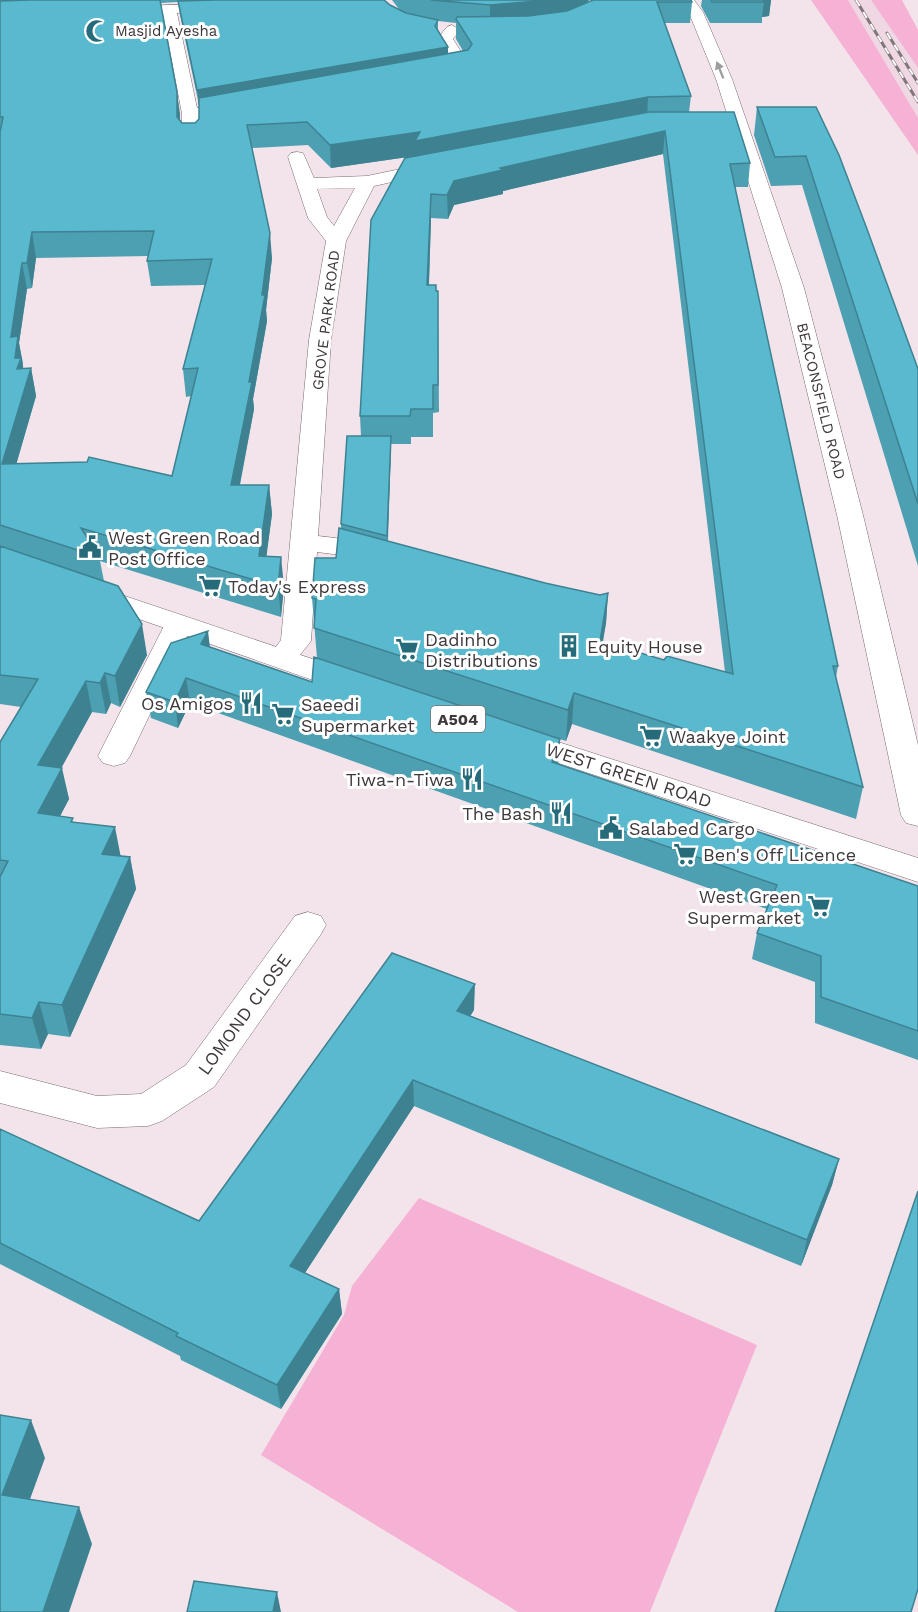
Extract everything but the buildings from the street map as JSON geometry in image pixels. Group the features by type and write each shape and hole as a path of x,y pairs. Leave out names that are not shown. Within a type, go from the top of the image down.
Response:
{"street":[{"name":"BEACONSFIELD ROAD","path":"687,0 696,12 740,125 792,288 850,515 918,815"},
{"path":"676,1 699,0"},
{"path":"101,12 240,7"},
{"path":"169,9 190,114 191,140"},
{"path":"417,74 466,73 445,39 457,31 431,27"},
{"path":"190,114 258,102"},
{"path":"718,125 740,125"},
{"path":"297,157 318,218 336,242"},
{"path":"306,184 367,182 455,163"},
{"name":"GROVE PARK ROAD","path":"282,659 296,641 320,340 336,242 367,182"},
{"path":"304,543 343,547 410,566"},
{"path":"67,585 384,693"},
{"path":"114,756 179,624"},
{"name":"WEST GREEN ROAD","path":"497,732 918,870"},
{"name":"LOMOND CLOSE","path":"0,1087 97,1112 148,1110 200,1077 308,925"}],"shaded area":[{"path":"811,0 848,0 918,118 918,155"},
{"path":"848,0 871,0 918,68 918,118"},
{"path":"871,0 902,0 918,30 918,68"},
{"path":"419,1198 757,1345 650,1612 518,1612 261,1455 344,1315 352,1286"}],"railway":[{"path":"856,0 918,102"},
{"path":"887,33 918,83"}],"place":[{"name":"Masjid Ayesha","path":"97,31"},
{"name":"West Green Road Post Office","path":"90,547"},
{"name":"Today's Express","path":"210,586"},
{"name":"Equity House","path":"569,646"},
{"name":"Dadinho Distributions","path":"407,649"},
{"name":"Os Amigos","path":"251,703"},
{"name":"Saeedi Supermarket","path":"283,714"},
{"name":"Waakye Joint","path":"651,736"},
{"name":"Tiwa-n-Tiwa","path":"472,779"},
{"name":"The Bash","path":"561,813"},
{"name":"Salabed Cargo","path":"611,828"},
{"name":"Ben's Off Licence","path":"685,854"},
{"name":"West Green Supermarket","path":"819,906"}]}
